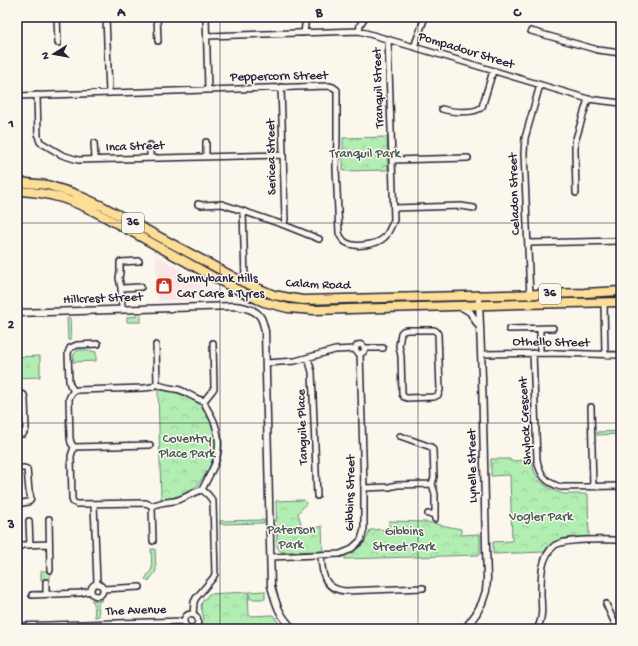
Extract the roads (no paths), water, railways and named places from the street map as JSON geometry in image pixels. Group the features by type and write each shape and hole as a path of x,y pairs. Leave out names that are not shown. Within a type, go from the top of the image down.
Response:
{"main road":[{"name":"Calam Road","path":"17,182 47,185 73,193 102,206 243,282 274,295 290,298 303,300 621,291"},
{"name":"36","path":"17,191 36,192 64,198 86,207 243,292"},
{"name":"Calam Road","path":"243,292 264,302 288,308 307,310 621,302"}],"street":[{"path":"57,17 58,44"},
{"path":"106,17 109,92"},
{"path":"157,17 158,41"},
{"path":"206,17 208,89"},
{"path":"304,33 306,17"},
{"path":"359,31 360,25 365,17"},
{"path":"414,47 425,17"},
{"name":"Pompadour Street","path":"207,36 359,31 588,99 621,103"},
{"path":"531,31 598,50 621,53"},
{"name":"Tranquil Street","path":"388,39 394,208"},
{"path":"442,109 450,111 479,110 482,107 493,71"},
{"name":"Celadon Street","path":"530,304 524,153 525,138 540,85"},
{"name":"Peppercorn Street","path":"17,96 330,86 337,90 336,175 338,228 341,238 345,242 354,245 380,241 386,236 394,220 394,208"},
{"name":"Sericea Street","path":"282,87 284,225"},
{"name":"Inca Street","path":"37,95 38,136 40,142 62,155 78,160 283,155"},
{"path":"576,193 576,142 588,99"},
{"path":"206,142 206,156"},
{"path":"94,143 95,159"},
{"path":"150,145 150,158"},
{"path":"392,160 468,158"},
{"path":"198,204 222,204 320,238"},
{"path":"394,208 461,206 474,208"},
{"path":"242,211 245,279 243,282 243,292"},
{"path":"528,243 621,241"},
{"path":"122,309 119,278 120,262 139,261"},
{"path":"121,288 140,287"},
{"name":"Lynelle Street","path":"467,628 482,603 486,591 487,580 479,296"},
{"path":"604,303 605,355"},
{"name":"Hillcrest Street","path":"17,313 242,306 256,313 260,318 265,331 266,363"},
{"path":"460,306 470,312 480,327"},
{"path":"509,329 553,328"},
{"path":"540,329 540,353"},
{"path":"436,330 438,334 440,390 438,395 434,397 404,397 402,394 402,356 399,346 400,336 403,331 436,330"},
{"path":"204,401 214,388 213,343"},
{"path":"74,391 69,381 68,353 70,348 77,345 98,344"},
{"path":"292,629 286,622 277,606 271,586 266,363 295,362 335,350 355,348 360,344 364,348 383,348"},
{"path":"156,345 157,384"},
{"path":"355,348 357,352 360,353 364,348"},
{"name":"Gibbins Street","path":"271,557 340,554 350,550 360,540 364,529 364,488 360,353"},
{"name":"Shylock Crescent","path":"534,353 537,460 539,470 545,478 554,485 561,487 621,486"},
{"name":"Othello Street","path":"481,354 540,353 621,355"},
{"name":"Tanguile Place","path":"308,358 312,372 317,496"},
{"path":"157,384 180,390 204,401"},
{"path":"152,506 146,503 77,504 73,502 71,456 74,447 70,438 69,399 74,391 144,388 152,387 157,384"},
{"path":"17,394 24,395 26,429 23,434 17,434"},
{"path":"202,490 215,463 219,441 214,422 204,401"},
{"path":"591,407 593,487"},
{"path":"400,436 431,447 433,450 434,477 432,484 435,494 435,516 428,514"},
{"path":"74,447 150,445"},
{"path":"17,468 27,469 30,498 30,501 28,502 17,504"},
{"path":"364,488 432,484"},
{"path":"152,506 157,503 176,501 202,490 207,492 213,502 215,574 214,578 196,598 194,602 193,615"},
{"path":"91,591 92,586 96,583 94,504"},
{"path":"152,506 153,541"},
{"path":"49,519 50,570"},
{"path":"29,520 30,545"},
{"path":"537,629 542,616 542,566 548,553 554,546 561,542 569,541 621,540"},
{"path":"17,548 23,545 49,544"},
{"path":"17,554 17,566"},
{"path":"321,555 322,572 326,581 332,587 339,590 423,588"},
{"path":"46,582 46,594"},
{"path":"96,583 103,589 140,587"},
{"path":"91,591 92,594 98,595 103,589"},
{"path":"32,595 80,593 91,591"},
{"path":"606,604 618,628"},
{"path":"187,615 193,615 197,618 198,622 196,626 192,628 186,626 184,621 187,615"},
{"name":"The Avenue","path":"17,626 89,627 184,621"}],"place":[{"name":"Sunnybank Hills Car Care & Tyres","path":"164,286"}],"park label":[{"name":"Tranquil Park","path":"365,154"},
{"name":"Coventry Place Park","path":"187,446"},
{"name":"Vogler Park","path":"541,517"},
{"name":"Paterson Park","path":"291,538"},
{"name":"Gibbins Street Park","path":"404,540"}]}
